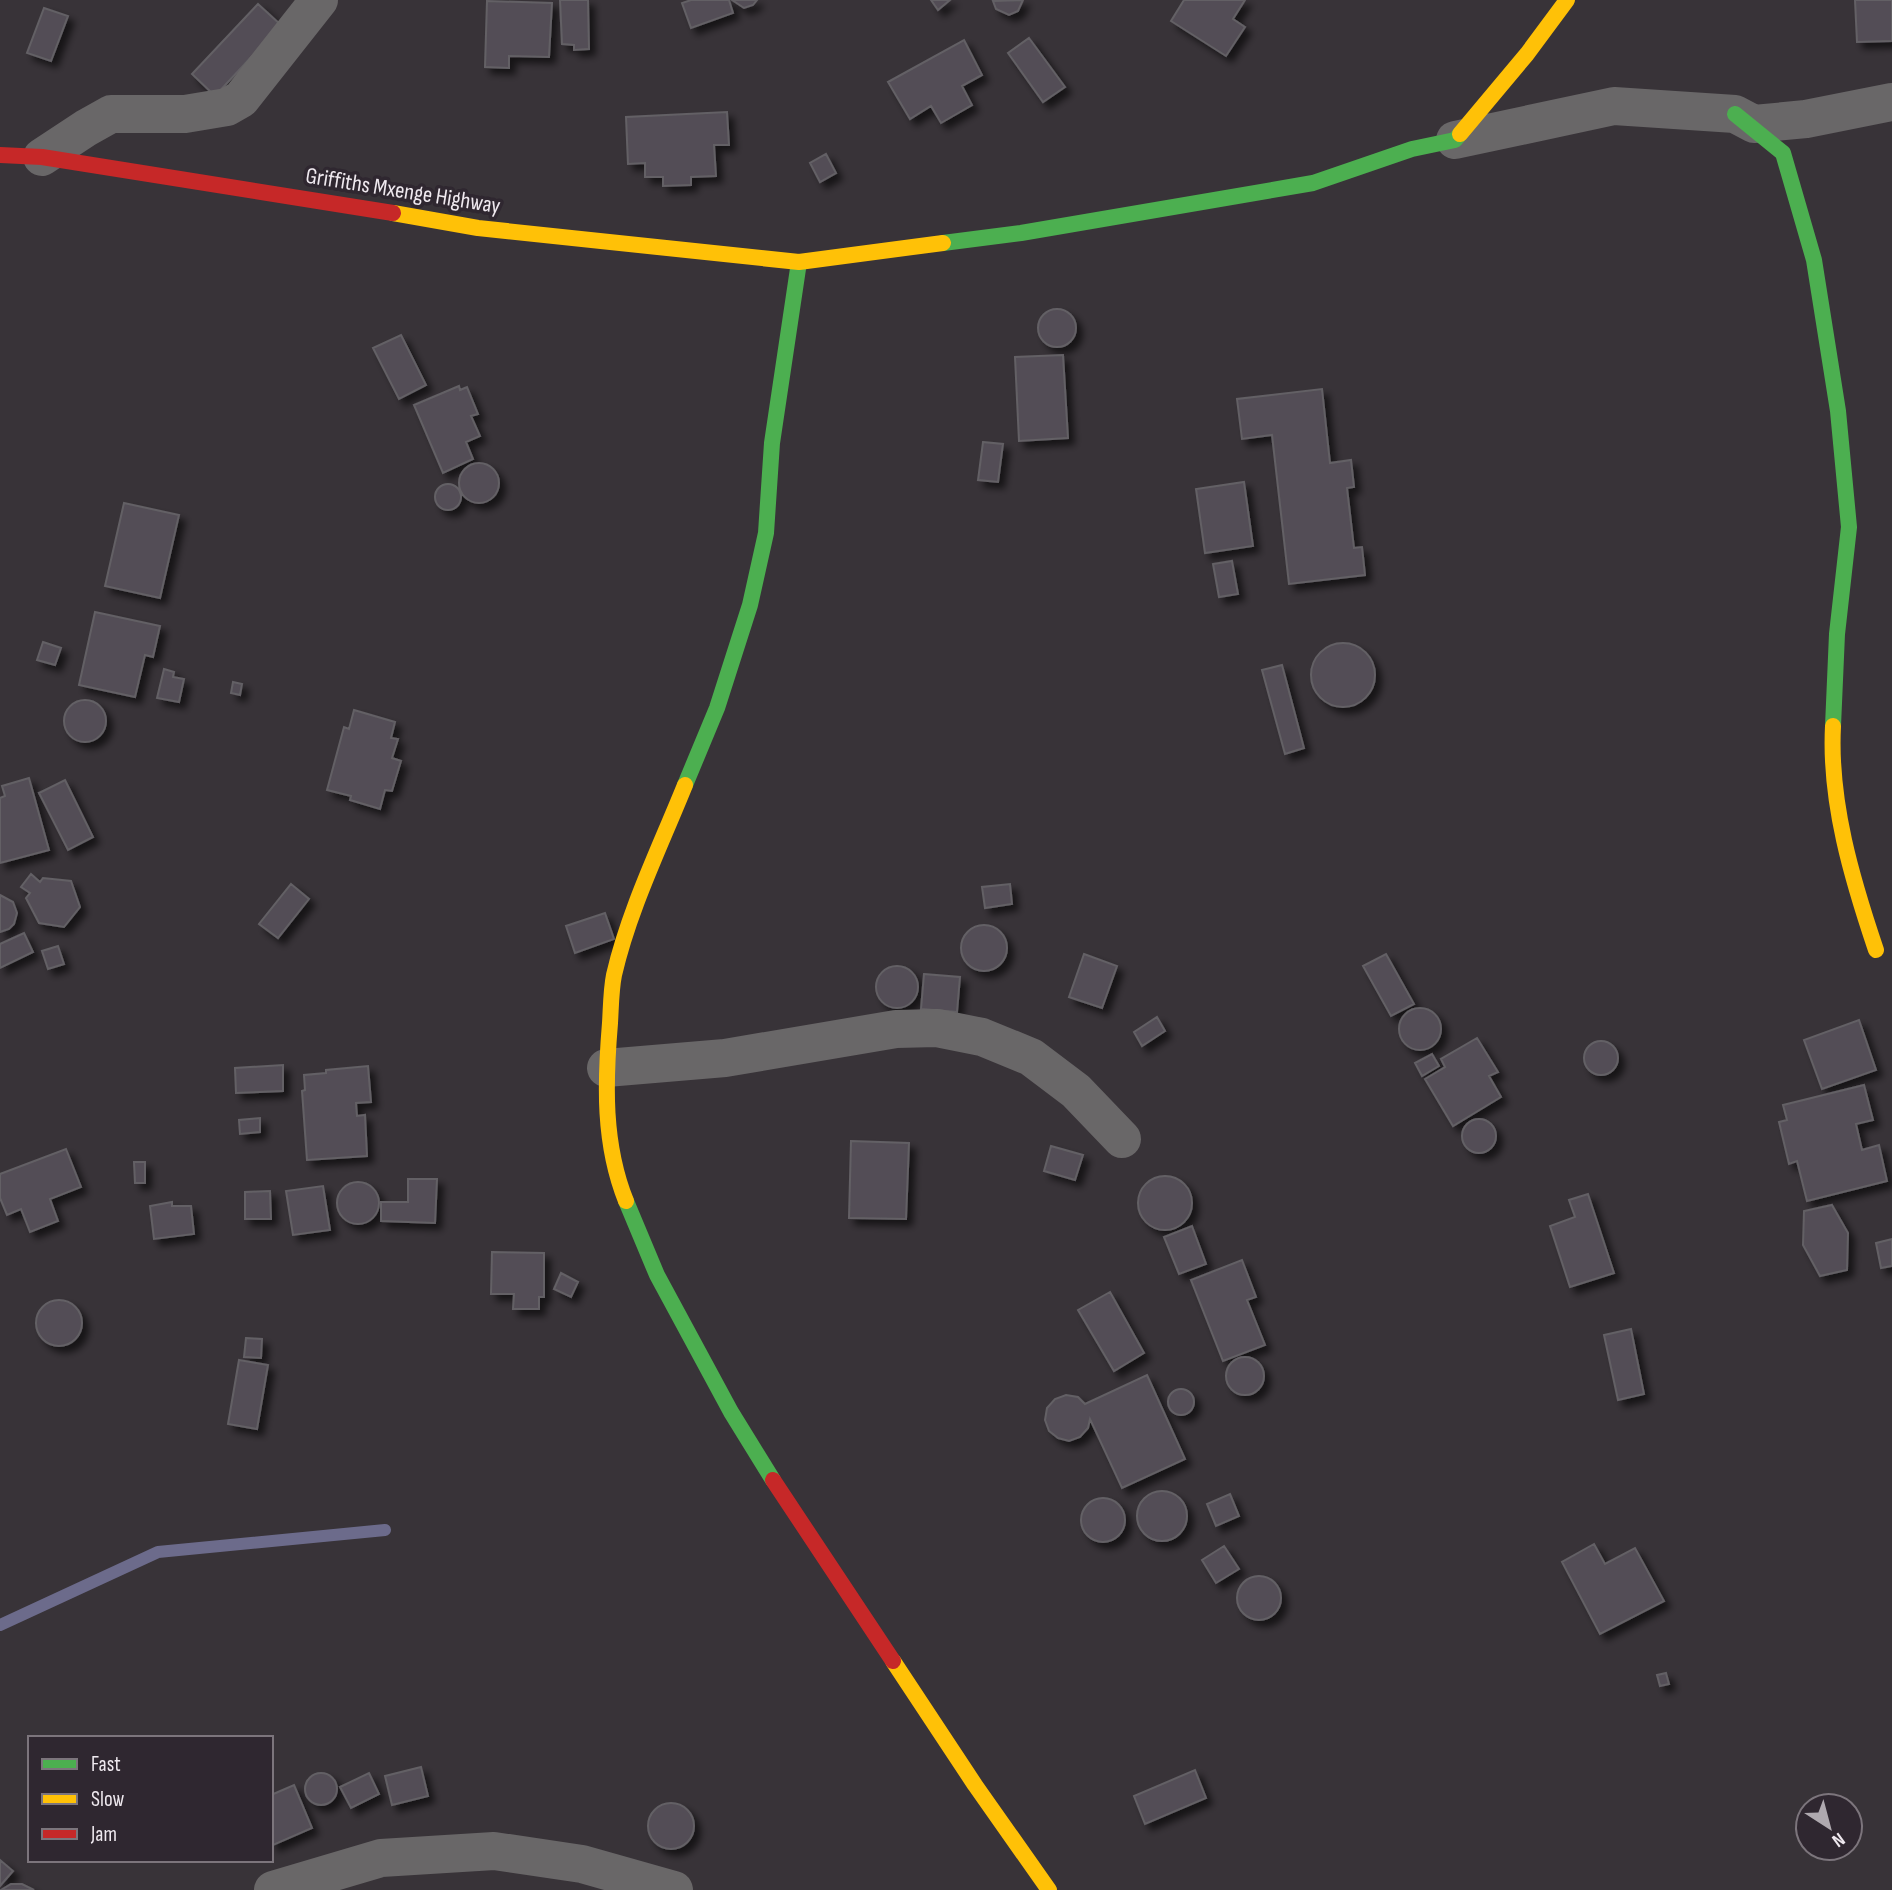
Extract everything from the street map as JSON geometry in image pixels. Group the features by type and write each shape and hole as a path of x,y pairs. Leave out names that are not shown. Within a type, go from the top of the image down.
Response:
{"street":[{"path":"42,157 111,114 185,114 227,107 241,99 319,0"},
{"path":"1455,140 1527,54 1567,0"},
{"path":"1455,140 1614,106 1735,114 1754,124 1806,119 1892,102"},
{"path":"1735,114 1783,153 1814,260 1838,411 1849,527 1837,634 1831,760 1849,862 1877,950"},
{"name":"Griffiths Mxenge Highway","path":"0,155 42,157 478,228 799,262 1021,233 1313,183 1412,149 1455,140"},
{"path":"799,262 772,443 766,533 750,605 717,708 639,897 614,976 606,1068 606,1117 619,1183 657,1275 731,1412 795,1515 975,1785 1049,1890"},
{"path":"606,1068 725,1058 896,1029 937,1028 982,1037 1031,1057 1076,1091 1122,1139"},
{"path":"273,1890 381,1858 494,1851 582,1864 674,1890"}],"building":[{"path":"560,0 588,0 589,49 574,50 574,45 562,44"},
{"path":"691,0 729,0 733,13 691,28 682,3"},
{"path":"732,0 757,0 753,5 744,8"},
{"path":"931,0 950,0 938,10"},
{"path":"1023,0 1018,11 1009,15 996,9 993,1"},
{"path":"1184,0 1245,0 1233,19 1245,27 1226,56 1171,21"},
{"path":"1855,0 1892,0 1892,41 1857,42"},
{"path":"487,1 552,3 549,57 509,56 509,68 485,67"},
{"path":"258,4 281,25 215,96 192,74"},
{"path":"44,8 68,16 51,61 27,53"},
{"path":"1029,38 1065,87 1043,102 1008,53"},
{"path":"964,40 982,75 962,86 972,105 941,123 931,106 910,119 888,82"},
{"path":"727,112 729,145 714,145 716,176 691,177 691,185 663,186 663,177 645,177 645,163 628,164 626,117"},
{"path":"826,154 836,173 820,182 810,163"},
{"path":"1057,309 1071,314 1076,328 1071,342 1057,347 1043,342 1038,328 1043,314"},
{"path":"401,335 426,385 399,399 373,348"},
{"path":"1063,355 1068,438 1019,441 1015,357"},
{"path":"459,386 460,390 467,387 478,414 471,416 480,436 466,442 473,459 443,473 414,405"},
{"path":"1322,389 1330,463 1351,460 1354,487 1347,488 1354,548 1362,547 1365,575 1289,584 1272,435 1242,439 1237,399"},
{"path":"983,442 1003,444 998,482 978,480"},
{"path":"479,463 493,469 499,483 493,497 479,503 465,497 459,483 465,469"},
{"path":"1244,482 1253,546 1205,553 1196,489"},
{"path":"448,484 457,488 461,497 457,506 448,510 439,506 435,497 439,488"},
{"path":"124,503 179,515 160,598 105,586"},
{"path":"1232,561 1238,594 1219,597 1213,564"},
{"path":"95,612 160,626 153,657 145,655 135,697 79,685"},
{"path":"43,642 61,648 55,665 37,660"},
{"path":"1337,643 1349,643 1366,652 1373,663 1373,687 1366,698 1349,707 1337,707 1325,702 1316,693 1311,681 1311,669 1316,657 1325,648"},
{"path":"1282,665 1304,748 1285,754 1262,670"},
{"path":"164,669 174,672 173,677 184,679 179,702 157,698"},
{"path":"233,682 242,684 240,695 231,693"},
{"path":"85,700 100,706 106,721 100,736 85,742 70,736 64,721 70,706"},
{"path":"354,710 395,722 391,738 398,739 392,758 401,761 392,791 385,790 380,809 350,800 351,796 327,790 344,727 349,729"},
{"path":"29,778 49,850 0,863 0,798 5,796 2,786"},
{"path":"65,780 93,837 68,850 39,793"},
{"path":"31,874 40,882 43,878 71,881 80,907 64,927 39,923 26,898 30,893 21,887"},
{"path":"291,884 309,899 278,938 259,924"},
{"path":"1010,884 1012,904 985,908 982,887"},
{"path":"0,895 13,902 17,913 14,924 0,932"},
{"path":"605,913 614,939 575,953 566,926"},
{"path":"984,925 1000,932 1007,948 1000,964 984,971 968,964 961,948 968,932"},
{"path":"24,933 33,952 0,968 0,944"},
{"path":"58,946 64,964 48,969 42,951"},
{"path":"1084,954 1117,966 1102,1008 1069,997"},
{"path":"1386,954 1414,1004 1391,1016 1363,966"},
{"path":"897,966 912,972 918,987 912,1002 897,1008 882,1002 876,987 882,972"},
{"path":"924,974 960,977 957,1012 921,1009"},
{"path":"1420,1008 1435,1014 1441,1029 1435,1044 1420,1050 1405,1044 1399,1029 1405,1014"},
{"path":"1157,1017 1165,1031 1142,1046 1134,1032"},
{"path":"1859,1020 1876,1070 1822,1089 1804,1040"},
{"path":"1477,1038 1498,1072 1489,1076 1501,1097 1453,1126 1425,1079 1445,1067 1441,1059"},
{"path":"1601,1041 1613,1046 1618,1058 1613,1070 1601,1075 1589,1070 1584,1058 1589,1046"},
{"path":"1432,1054 1439,1066 1422,1076 1415,1063"},
{"path":"283,1065 283,1091 236,1093 235,1068"},
{"path":"368,1066 371,1102 356,1103 357,1116 365,1115 367,1156 307,1160 302,1091 305,1090 304,1075"},
{"path":"1864,1085 1873,1120 1856,1124 1862,1150 1879,1145 1887,1181 1807,1201 1797,1161 1789,1164 1779,1122 1787,1120 1783,1105"},
{"path":"260,1118 260,1132 240,1134 239,1120"},
{"path":"1479,1119 1491,1124 1496,1136 1491,1148 1479,1153 1467,1148 1462,1136 1467,1124"},
{"path":"851,1141 909,1143 906,1219 849,1218"},
{"path":"1051,1146 1083,1155 1075,1180 1044,1171"},
{"path":"66,1149 81,1187 50,1199 58,1221 30,1232 21,1209 7,1215 0,1198 0,1174"},
{"path":"134,1162 145,1162 145,1183 135,1183"},
{"path":"1170,1176 1180,1180 1188,1188 1192,1203 1188,1218 1180,1226 1160,1230 1150,1226 1142,1218 1138,1198 1142,1188 1150,1180"},
{"path":"408,1179 437,1179 435,1223 381,1221 381,1202 408,1202"},
{"path":"358,1182 373,1188 379,1203 373,1218 358,1224 343,1218 337,1203 343,1188"},
{"path":"323,1186 330,1230 293,1235 286,1191"},
{"path":"270,1191 271,1219 245,1219 245,1192"},
{"path":"1588,1194 1614,1273 1570,1287 1550,1226 1575,1217 1569,1200"},
{"path":"172,1202 172,1206 191,1206 194,1234 154,1239 150,1206"},
{"path":"1832,1205 1848,1233 1847,1270 1820,1276 1803,1245 1804,1211"},
{"path":"1192,1226 1206,1264 1179,1274 1164,1237"},
{"path":"1892,1239 1892,1266 1881,1268 1876,1243"},
{"path":"492,1252 544,1253 544,1297 539,1297 539,1309 513,1309 514,1294 491,1294"},
{"path":"1242,1260 1256,1297 1247,1300 1265,1345 1223,1361 1191,1280"},
{"path":"561,1273 578,1282 571,1297 554,1289"},
{"path":"1110,1292 1144,1353 1114,1371 1078,1310"},
{"path":"59,1300 75,1307 82,1323 75,1339 59,1346 43,1339 36,1323 43,1307"},
{"path":"1631,1329 1644,1394 1618,1400 1604,1335"},
{"path":"246,1338 262,1339 261,1358 244,1357"},
{"path":"1245,1357 1259,1362 1264,1376 1259,1390 1245,1395 1231,1390 1226,1376 1231,1362"},
{"path":"239,1360 268,1365 257,1429 228,1424"},
{"path":"1147,1375 1185,1459 1122,1488 1090,1419 1088,1428 1080,1437 1069,1441 1058,1438 1049,1431 1045,1420 1047,1408 1055,1399 1066,1395 1078,1397 1085,1404"},
{"path":"1181,1389 1190,1393 1194,1402 1190,1411 1181,1415 1172,1411 1168,1402 1172,1393"},
{"path":"1162,1491 1179,1499 1187,1516 1179,1533 1162,1541 1145,1533 1137,1516 1145,1499"},
{"path":"1230,1494 1239,1516 1216,1526 1207,1504"},
{"path":"1103,1498 1112,1499 1119,1504 1124,1511 1124,1529 1119,1536 1112,1541 1103,1542 1094,1541 1087,1536 1082,1529 1081,1520 1082,1511 1087,1504 1094,1499"},
{"path":"1594,1544 1605,1564 1635,1548 1664,1601 1600,1634 1562,1562"},
{"path":"1224,1546 1239,1569 1216,1583 1202,1560"},
{"path":"1259,1576 1274,1583 1281,1598 1274,1613 1259,1620 1244,1613 1237,1598 1244,1583"},
{"path":"1666,1673 1669,1684 1660,1686 1657,1675"},
{"path":"421,1767 428,1796 392,1805 385,1776"},
{"path":"1195,1770 1206,1798 1145,1824 1134,1796"},
{"path":"321,1773 332,1778 337,1789 332,1800 321,1805 310,1800 305,1789 310,1778"},
{"path":"369,1773 379,1794 351,1808 340,1787"},
{"path":"294,1785 312,1828 273,1845 273,1794"},
{"path":"671,1803 687,1810 694,1826 687,1842 671,1849 655,1842 648,1826 655,1810"},
{"path":"0,1860 13,1871 0,1886"},
{"path":"11,1884 22,1884 34,1890 1,1890"}],"waterway":[{"path":"0,1625 158,1552 385,1530"}],"traffic: fast":[{"path":"1735,114 1783,153 1814,260 1838,411 1849,527 1837,634 1833,726"},
{"path":"943,243 1021,233 1313,183 1412,149 1455,140 1460,134"},
{"path":"685,785 717,708 750,605 766,533 772,443 799,262"},
{"path":"626,1201 657,1275 731,1412 773,1480"}],"traffic: slow":[{"path":"1460,134 1527,54 1567,0"},
{"path":"393,213 478,228 799,262 943,243"},
{"path":"1833,726 1835,783 1844,840 1876,950"},
{"path":"626,1201 613,1158 608,1113 607,1068 613,981 636,903 685,785"},
{"path":"893,1661 1049,1890"}],"traffic: jam":[{"path":"0,155 42,157 393,213"},
{"path":"773,1480 893,1661"}]}
